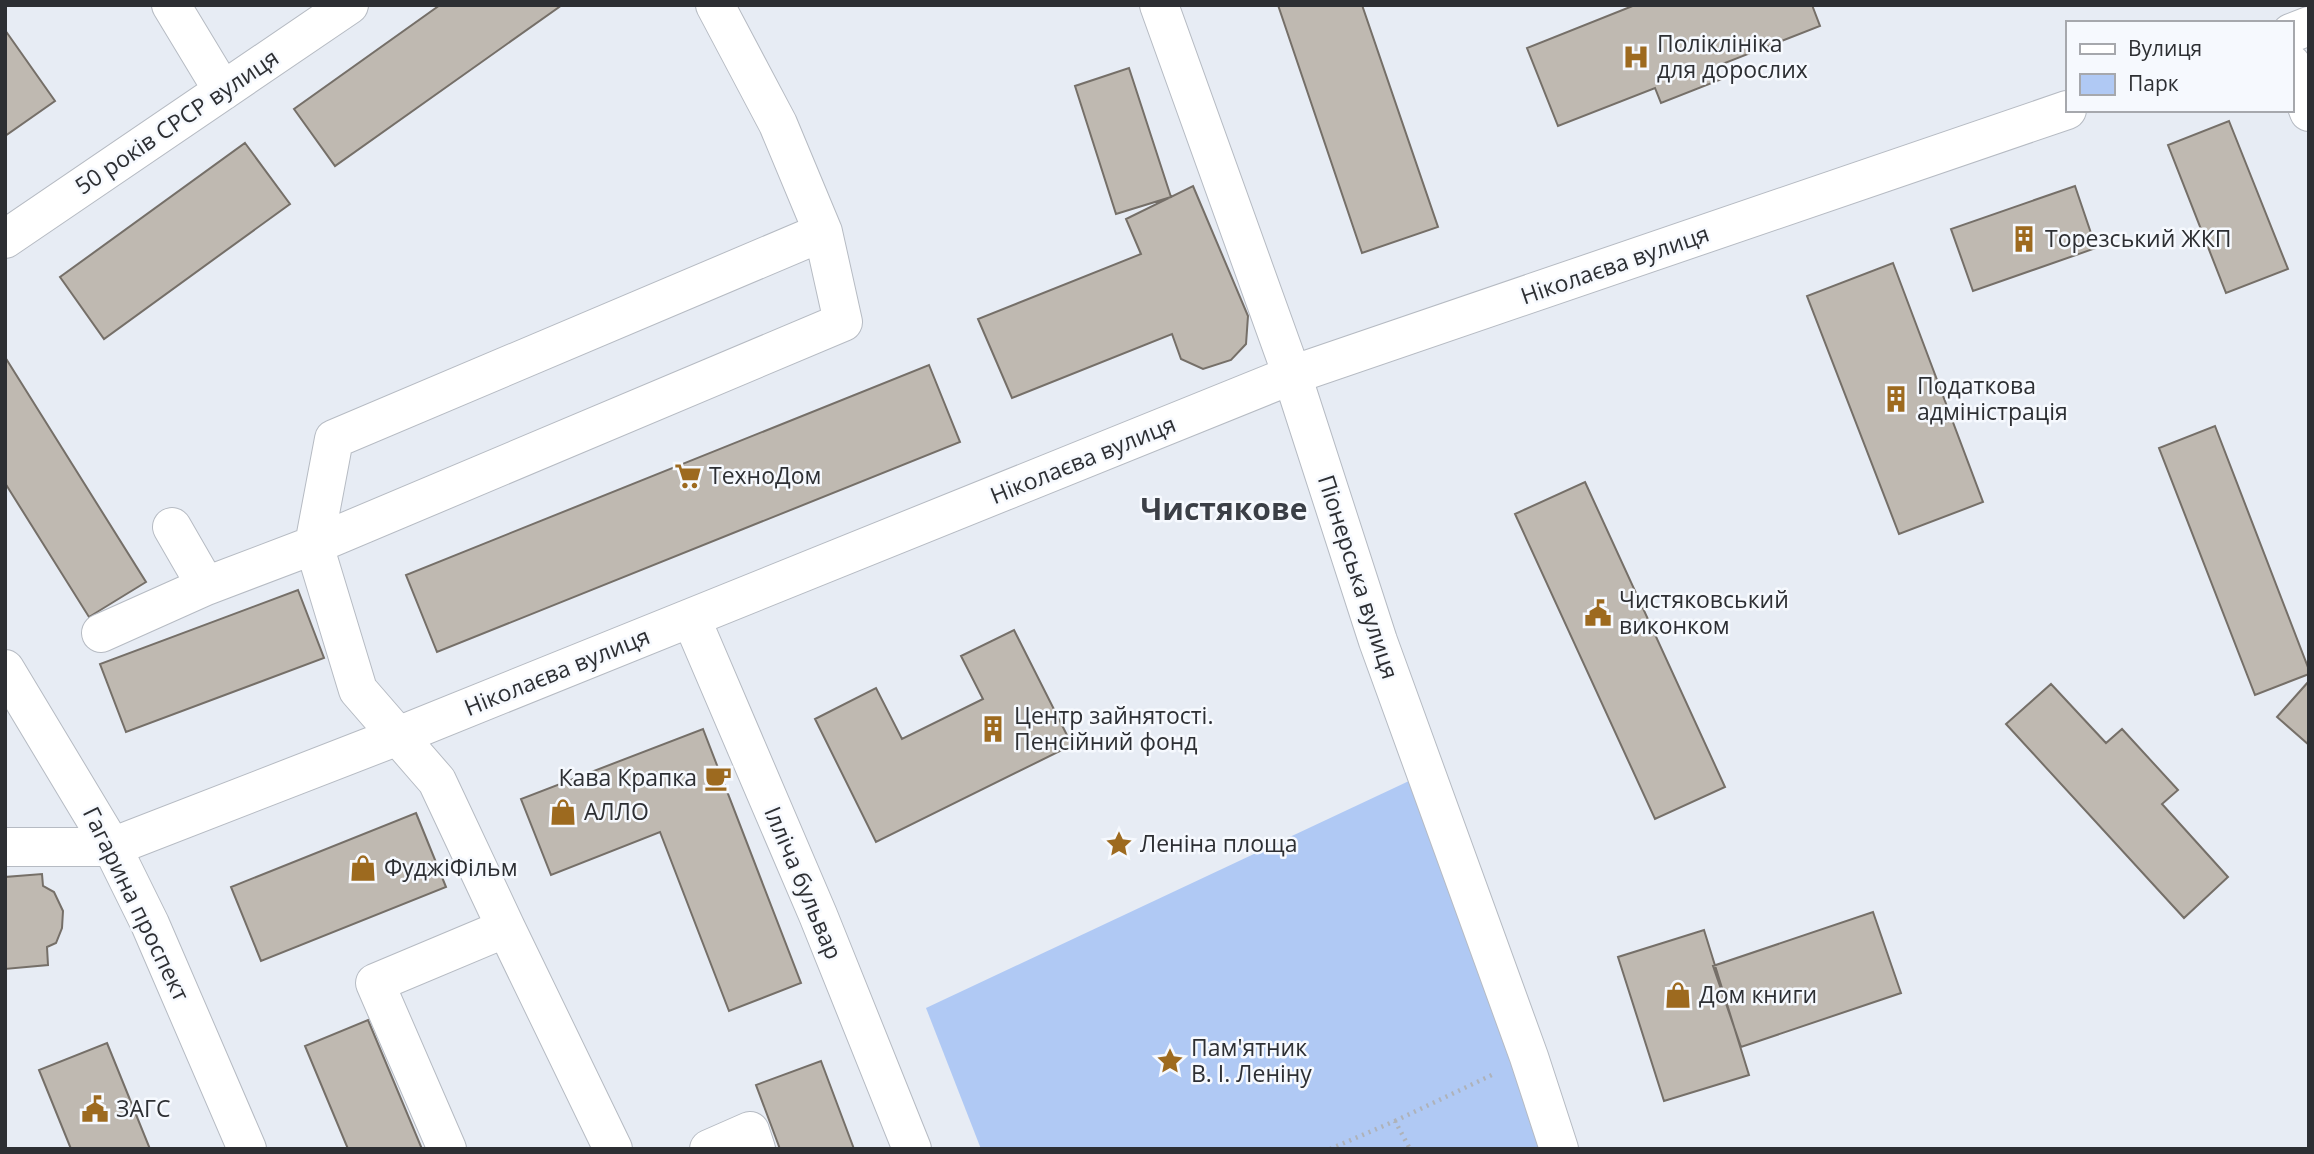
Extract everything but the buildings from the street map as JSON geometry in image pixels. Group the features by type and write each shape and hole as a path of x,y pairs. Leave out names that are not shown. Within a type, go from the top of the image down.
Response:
{"street":[{"path":"170,5 223,91"},
{"name":"50 років СРСР вулиця","path":"5,239 349,5"},
{"path":"101,633 206,586 314,545 843,322 823,232 778,124 715,5"},
{"name":"Піонерська вулиця","path":"1158,5 1292,375 1378,641 1529,1058 1559,1149"},
{"path":"2293,69 2309,112"},
{"name":"Ніколаєва вулиця","path":"112,847 398,736 1292,375 2066,110"},
{"path":"613,1149 437,781 358,690 314,545 334,439 823,232"},
{"path":"172,527 206,586"},
{"name":"Ілліча бульвар","path":"691,618 818,915 912,1149"},
{"name":"Гагарина проспект","path":"5,669 112,847 150,924 247,1149"},
{"path":"5,847 112,847"},
{"path":"447,1149 375,983 506,928"},
{"path":"709,1149 750,1132 756,1149"}],"path":[{"path":"1330,1149 1529,1058"},
{"path":"1395,1121 1410,1149"}],"green space":[{"path":"1426,773 1540,1149 981,1149 926,1008"}],"place":[{"name":"Поліклініка для дорослих","path":"1636,57"},
{"name":"Торезський ЖКП","path":"2024,239"},
{"name":"Податкова адміністрація","path":"1896,399"},
{"name":"ТехноДом","path":"688,476"},
{"name":"Чистяковський виконком","path":"1598,613"},
{"name":"Центр зайнятості. Пенсійний фонд","path":"993,729"},
{"name":"Кава Крапка","path":"718,778"},
{"name":"АЛЛО","path":"563,812"},
{"name":"Леніна площа","path":"1119,844"},
{"name":"ФуджіФільм","path":"363,868"},
{"name":"Дом книги","path":"1678,995"},
{"name":"Пам'ятник В. І. Леніну","path":"1170,1061"},
{"name":"ЗАГС","path":"95,1109"}],"district":[{"name":"Чистякове","path":"1224,510"}]}
